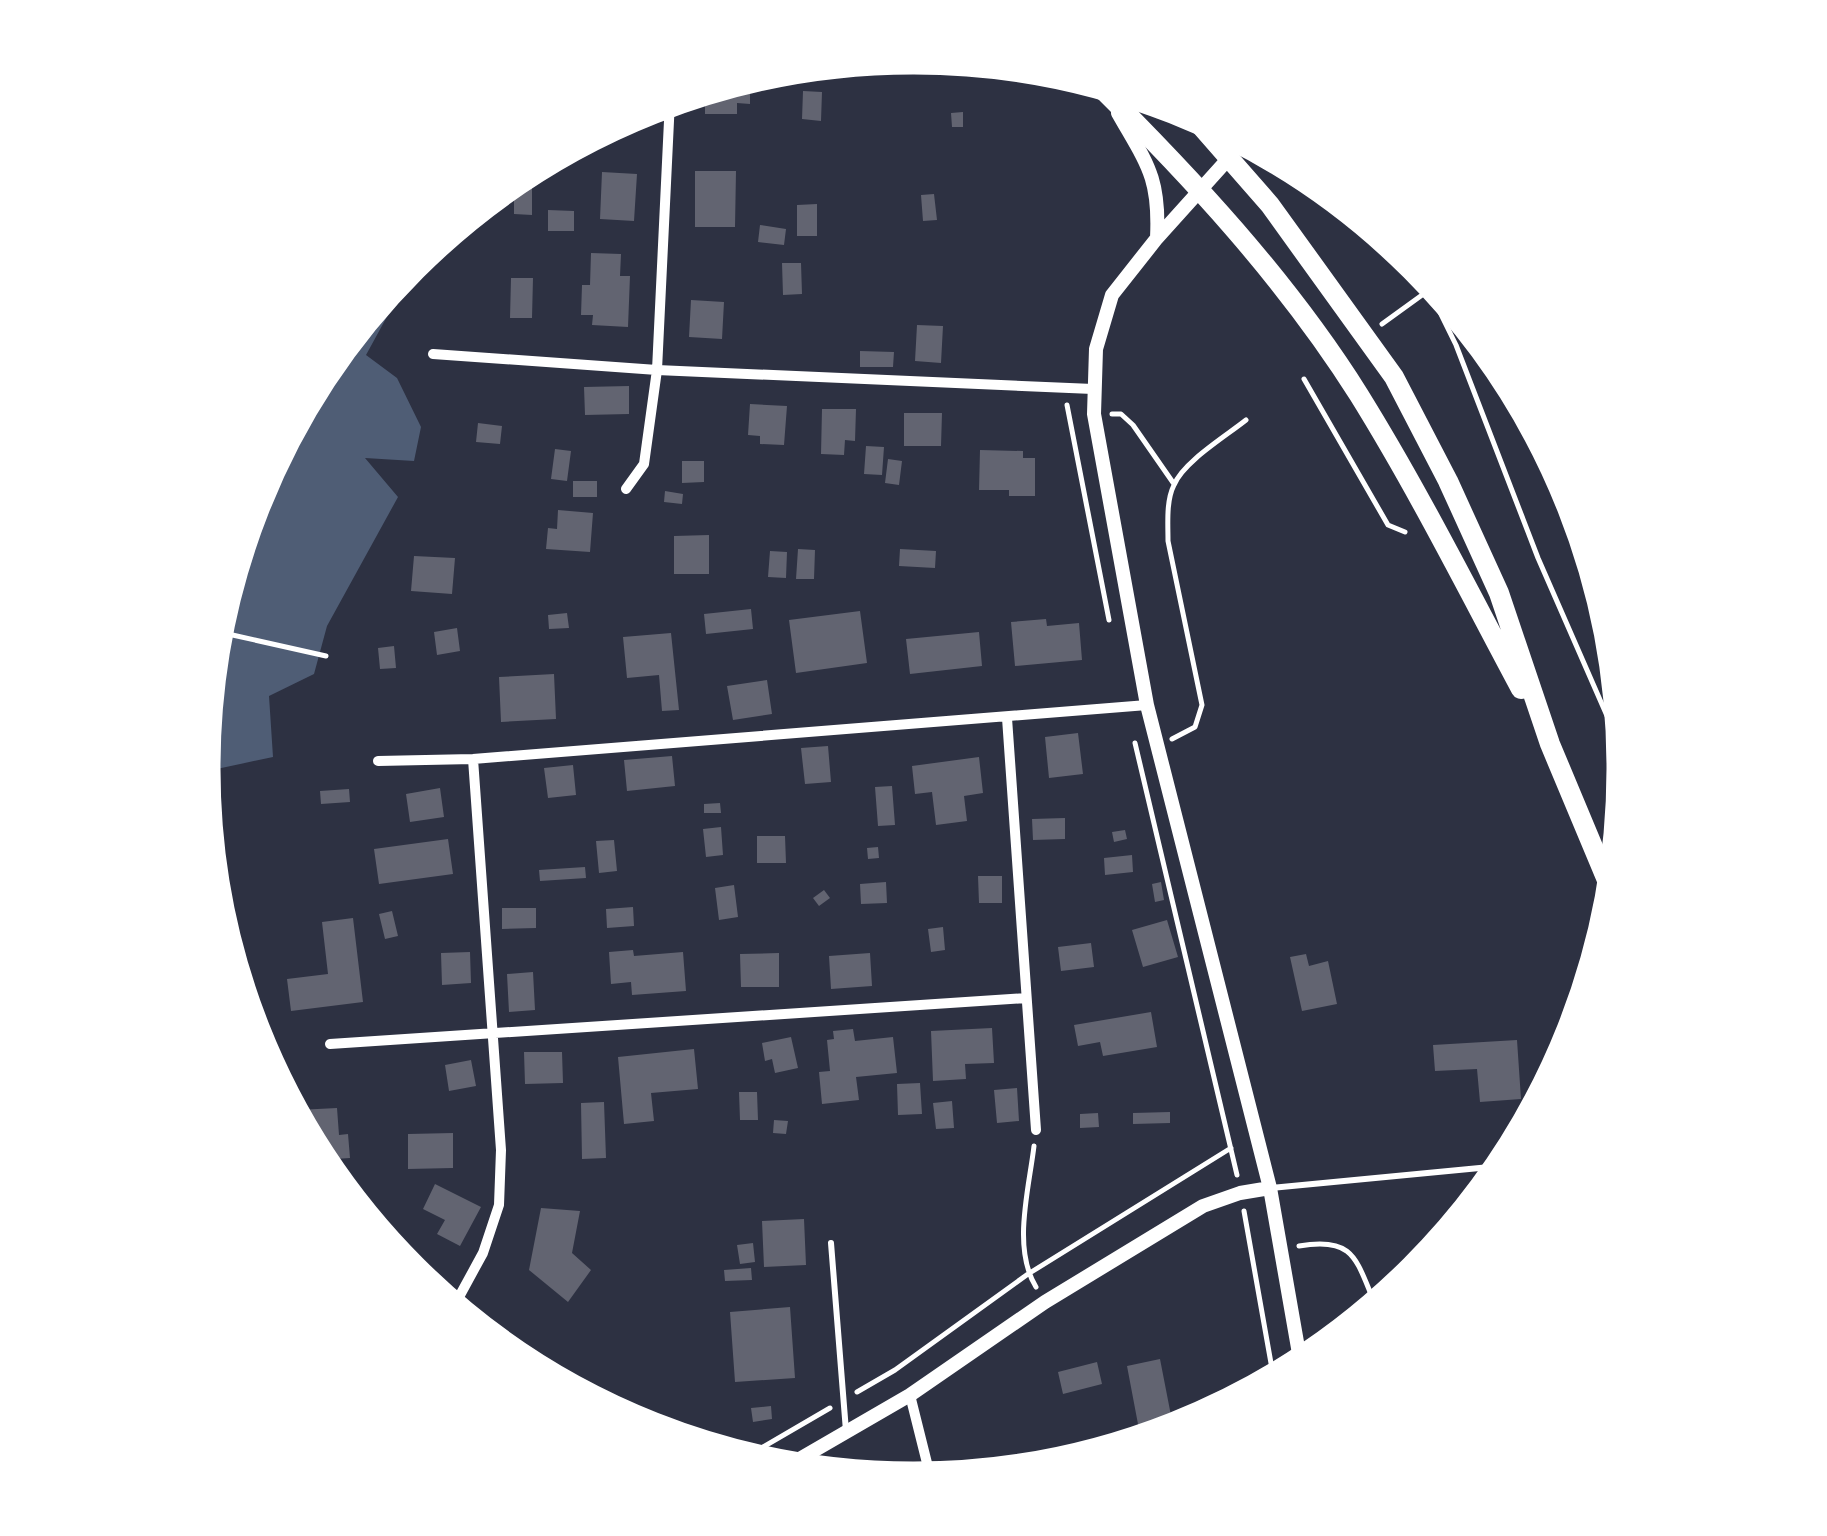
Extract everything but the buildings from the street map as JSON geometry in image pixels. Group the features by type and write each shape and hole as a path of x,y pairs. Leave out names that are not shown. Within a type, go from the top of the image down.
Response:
{"highway":[{"path":"1116,103 1202,190 1282,288 1358,394 1450,555 1550,744"},
{"path":"1213,140 1270,205 1394,378 1448,481 1499,592 1550,744 1602,868"}],"street":[{"path":"1109,100 1154,177 1157,238"},
{"path":"626,489 644,464 656,370 669,117"},
{"path":"1229,158 1112,295 1098,339 1094,414 1147,705 1270,1188 1298,1347"},
{"path":"433,354 656,370 1093,389"},
{"path":"378,761 472,759 1147,705"},
{"path":"1008,718 1036,1130"},
{"path":"460,1295 482,1252 499,1205 501,1150 472,759"},
{"path":"330,1044 1026,998"},
{"path":"806,1455 910,1395 1045,1302 1203,1206 1240,1192 1270,1188"},
{"path":"910,1395 927,1463"}],"lane":[{"path":"1270,1188 1483,1167"},
{"path":"832,1243 846,1432"}],"path":[{"path":"1372,332 1423,295"},
{"path":"1442,316 1538,558 1607,714"},
{"path":"1304,379 1388,525 1405,532"},
{"path":"1065,387 1110,623"},
{"path":"1068,415 1121,414 1174,484"},
{"path":"1135,747 1174,739 1195,727 1202,705 1168,541 1168,514 1174,484 1206,451 1246,420"},
{"path":"231,635 326,656"},
{"path":"1129,707 1135,747 1231,1148 1271,1364"},
{"path":"1036,1130 1024,1228 1028,1274 1045,1302"},
{"path":"763,1447 895,1370 1028,1274 1231,1148"},
{"path":"1252,1252 1328,1241 1345,1248 1370,1293"}],"water":[{"path":"391,309 366,355 397,378 421,427 414,461 365,458 398,497 327,626 314,674 269,696 273,757 218,769 224,677 242,588 271,502 311,420"}]}
